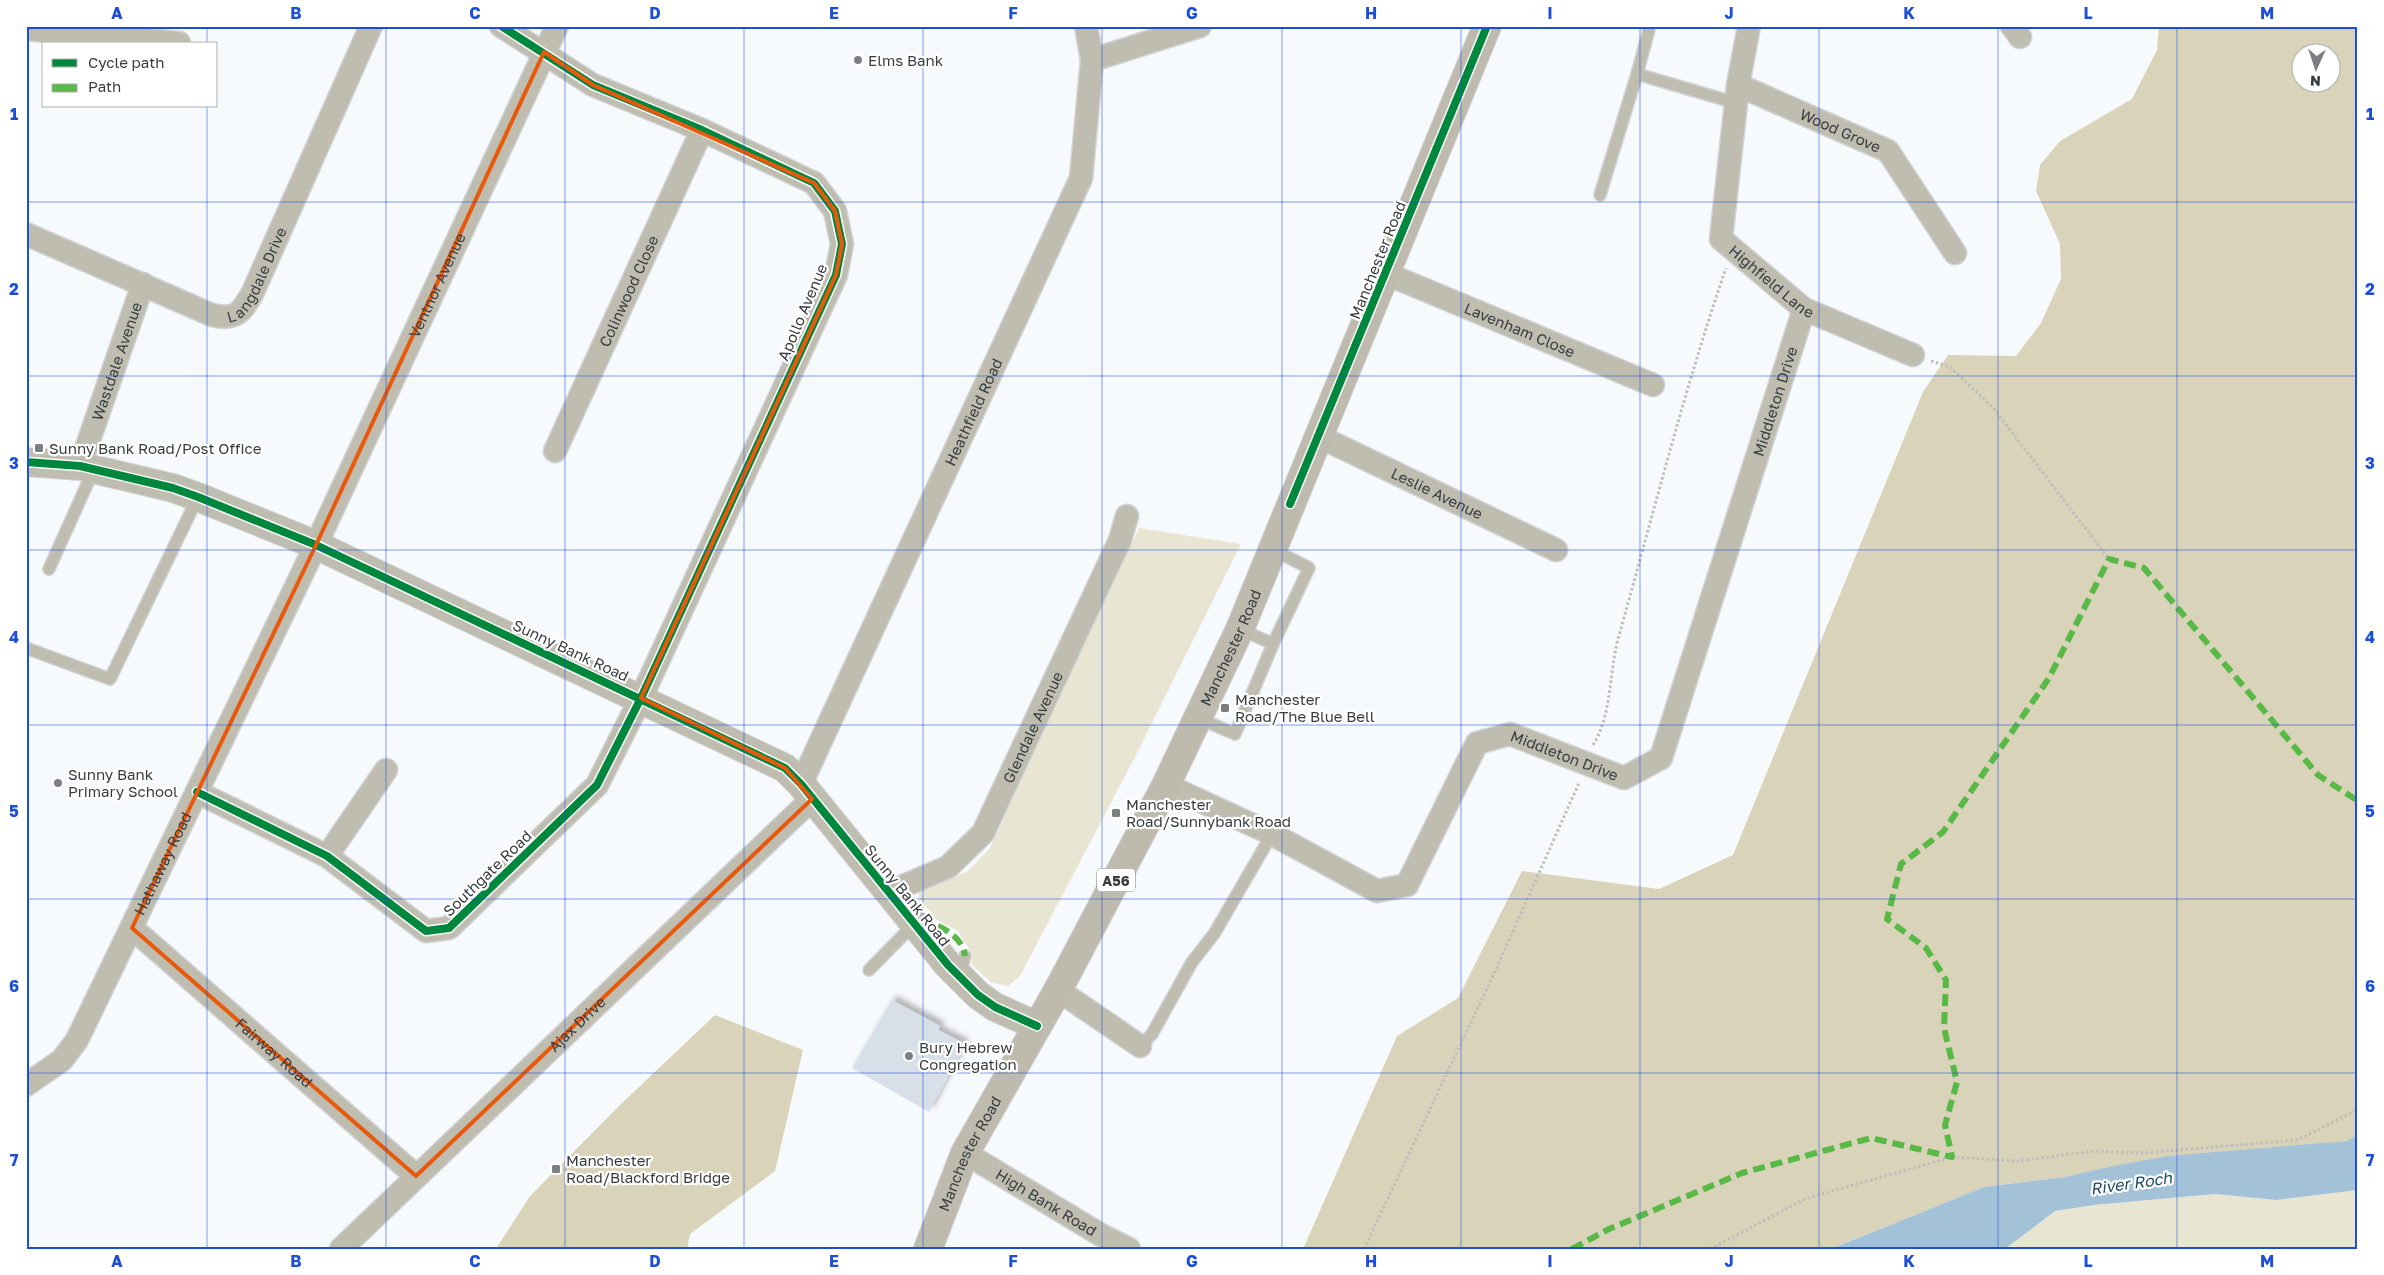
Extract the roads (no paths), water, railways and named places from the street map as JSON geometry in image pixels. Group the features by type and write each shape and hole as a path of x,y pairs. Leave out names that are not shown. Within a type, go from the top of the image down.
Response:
{"highway":[{"name":"Manchester Road","path":"928,1249 965,1153 1058,990 1166,785 1240,629 1487,26"}],"street":[{"name":"Langdale Drive","path":"26,234 223,317 237,314 245,306 371,26"},
{"name":"Apollo Avenue","path":"501,26 593,85 702,130 814,183 835,211 842,244 836,275 641,698"},
{"name":"Ventnor Avenue","path":"316,545 557,26"},
{"name":"Heathfield Road","path":"807,792 1081,178 1092,60 1086,26"},
{"path":"1092,60 1200,26"},
{"name":"Highfield Lane","path":"1749,26 1737,94 1721,239 1804,309 1913,355"},
{"path":"26,30 182,38"},
{"name":"Wood Grove","path":"1737,94 1888,151 1955,253"},
{"name":"Colinwood Close","path":"555,451 702,130"},
{"name":"Lavenham Close","path":"1387,274 1653,385"},
{"name":"Wastdale Avenue","path":"87,467 143,284"},
{"name":"Middleton Drive","path":"1166,785 1272,834 1377,891 1407,885 1477,743 1510,734 1624,778 1661,758 1804,309"},
{"name":"Leslie Avenue","path":"1318,436 1556,550"},
{"name":"Sunny Bank Road","path":"26,462 87,467 173,488 198,497 316,545 641,698 784,768 807,792 887,893 962,966 978,995 995,1007 1037,1026"},
{"name":"Glendale Avenue","path":"887,893 948,867 983,834 1120,540 1127,516"},
{"name":"Hathaway Road","path":"26,1085 62,1060 77,1040 316,545"},
{"name":"Southgate Road","path":"197,792 326,856 426,931 449,928 597,786 641,698"},
{"path":"326,856 386,770"},
{"name":"Ajax Drive","path":"341,1249 807,792"},
{"name":"Fairway Road","path":"132,928 416,1176"},
{"path":"1058,990 1140,1046"},
{"name":"High Bank Road","path":"965,1153 1098,1242 1129,1249"}],"lane":[{"path":"1600,195 1650,26"},
{"path":"1637,74 1737,94"},
{"path":"49,569 87,467"},
{"path":"26,648 110,679 198,497"},
{"path":"1198,718 1235,734 1273,644 1309,568 1272,549"},
{"path":"1240,629 1273,644"},
{"path":"1140,1046 1152,1034 1192,962 1214,934 1272,834"},
{"path":"869,970 923,926"}],"water":[{"name":"River Roch","path":"2358,1135 2358,1190 2276,1200 2215,1194 2094,1205 2055,1211 2005,1249 1831,1249 1984,1187 2065,1177 2168,1156 2347,1141"}],"place":[{"name":"Elms Bank","path":"858,60"},
{"name":"Sunny Bank Road/Post Office","path":"39,448"},
{"name":"Manchester Road/The Blue Bell","path":"1225,708"},
{"name":"Sunny Bank Primary School","path":"58,783"},
{"name":"Manchester Road/Sunnybank Road","path":"1116,813"},
{"name":"Bury Hebrew Congregation","path":"909,1056"},
{"name":"Manchester Road/Blackford Bridge","path":"556,1169"}]}
